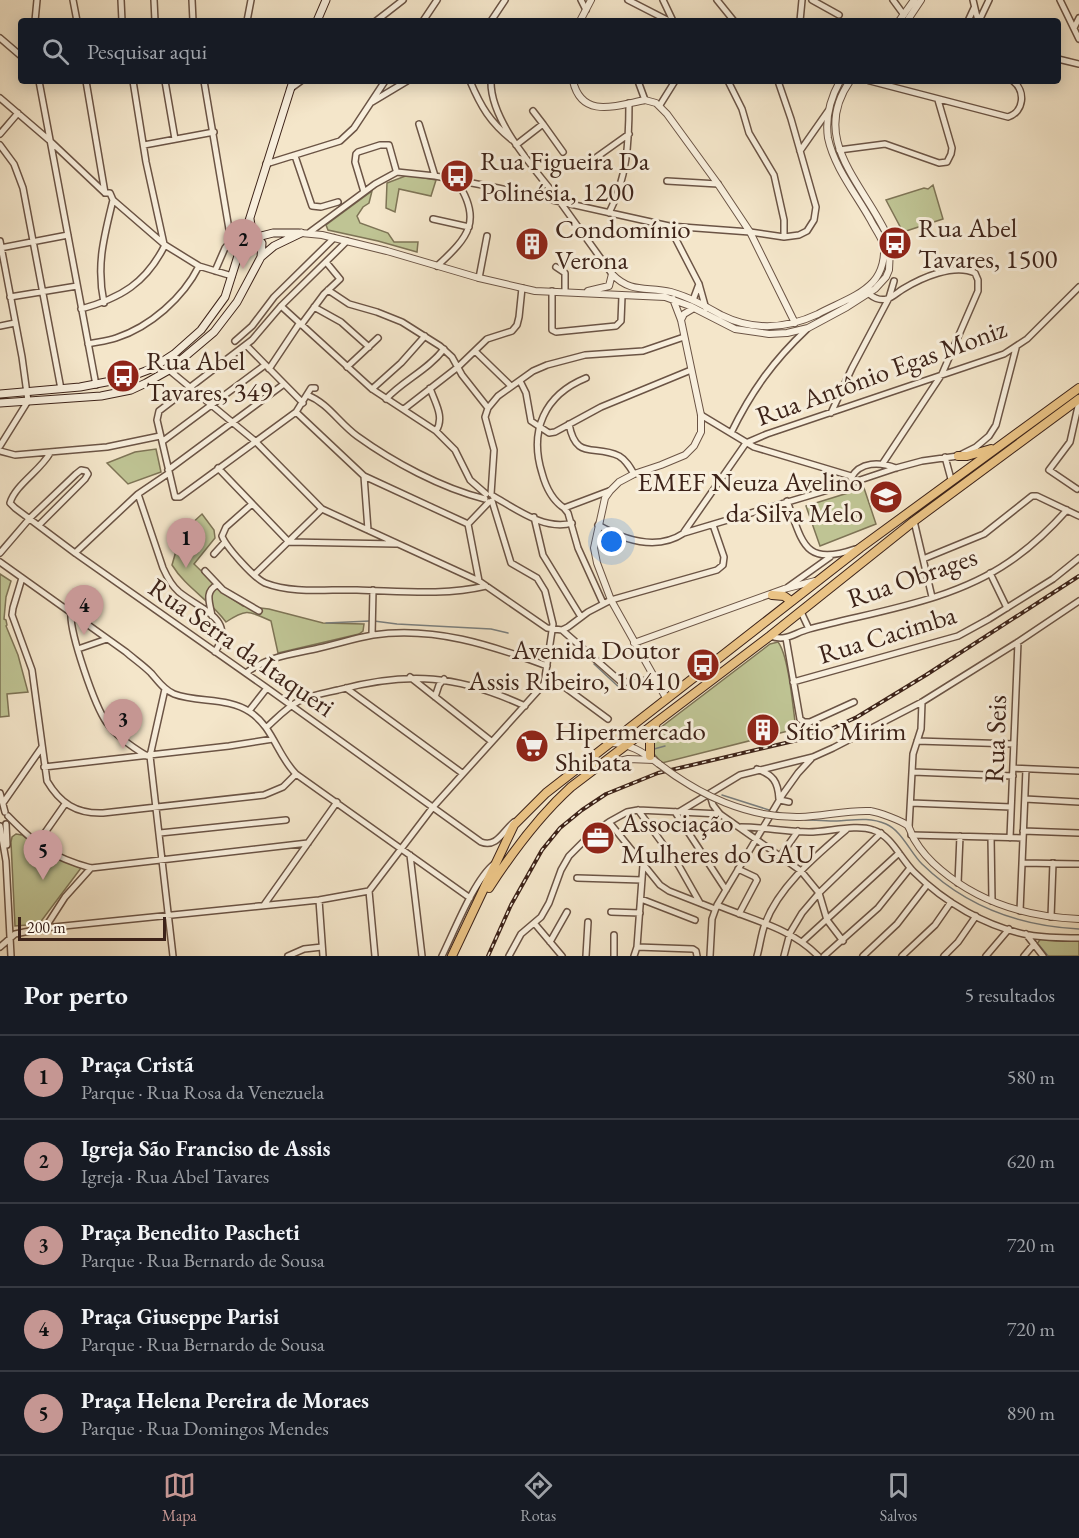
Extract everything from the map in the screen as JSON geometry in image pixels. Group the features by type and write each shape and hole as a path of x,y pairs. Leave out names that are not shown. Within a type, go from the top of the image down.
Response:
{"main road":[{"path":"318,18 326,0"},
{"path":"0,394 96,385 127,378 151,369 174,354 201,330 225,297 292,84"},
{"path":"250,217 251,226 262,246 261,257"},
{"path":"242,241 273,233 301,233"},
{"path":"273,233 271,240 274,246"},
{"path":"0,403 113,394 131,390 169,370 214,332 237,302 261,257 274,246 301,233"},
{"path":"225,297 230,304 237,302"},
{"path":"218,309 227,315"},
{"path":"127,378 127,385 131,390"},
{"path":"111,382 114,388 113,394"},
{"path":"452,956 511,831 520,817 567,774 951,479 1078,388"},
{"path":"478,904 549,807 625,745 801,612 914,521 1079,401"},
{"path":"958,456 967,456 998,447"},
{"path":"772,595 784,596 791,601"},
{"path":"666,698 674,702 684,700"},
{"path":"654,760 650,739 657,721"},
{"path":"530,830 522,831 519,825 533,805"}],"street":[{"path":"35,18 37,0"},
{"path":"73,0 76,18"},
{"path":"121,0 122,18"},
{"path":"154,0 155,18"},
{"path":"192,0 193,18"},
{"path":"247,18 250,0"},
{"path":"380,18 403,0"},
{"path":"425,18 437,0"},
{"path":"493,18 506,0"},
{"path":"581,0 586,10"},
{"path":"582,18 591,0"},
{"path":"628,0 665,18"},
{"path":"663,0 670,18"},
{"path":"717,0 732,18"},
{"path":"800,18 802,0"},
{"path":"812,0 839,15"},
{"path":"893,0 905,18"},
{"path":"905,18 914,0"},
{"path":"905,18 921,0"},
{"path":"973,0 978,18"},
{"path":"980,18 989,0"},
{"path":"1060,0 1079,39"},
{"path":"969,18 974,8"},
{"path":"1074,28 1079,18"},
{"path":"0,38 18,53"},
{"path":"1061,60 1079,64"},
{"path":"40,84 96,385"},
{"path":"87,84 105,193"},
{"path":"81,309 104,303 125,292 152,267 165,245 152,190 134,84"},
{"path":"166,84 175,139"},
{"path":"205,84 231,241"},
{"path":"290,89 297,84"},
{"path":"266,164 340,141 354,128 383,84"},
{"path":"371,103 402,84"},
{"path":"471,84 490,120 515,143"},
{"path":"491,84 491,92 498,111 515,143 612,274 629,287 670,292 693,300 734,321 749,325 778,327 795,323 856,294 867,287 879,274 883,261 883,244 833,153 828,131 828,111"},
{"path":"574,84 578,95 591,105 610,108 645,100 654,101 660,105 750,232 795,323"},
{"path":"639,84 645,100"},
{"path":"660,105 673,84"},
{"path":"730,84 742,109 749,133 774,175 784,220 784,237"},
{"path":"310,232 364,192 397,172 435,176 559,200 669,226 784,237 799,235 807,231 816,214 812,189 779,84"},
{"path":"800,152 828,111 839,84"},
{"path":"301,233 310,232 347,241 522,288 674,300 735,329 758,334 787,333 808,328 872,295 886,277 890,264 888,237 839,150 835,136 835,118 839,100 848,84"},
{"path":"881,84 1002,116 1012,116 1019,108 1022,98 1020,88 1016,84"},
{"path":"0,98 105,193 110,193 113,200 165,245 199,266 232,276"},
{"path":"839,150 885,144 939,162 947,162 952,148 938,100"},
{"path":"609,213 623,182 629,134 629,104"},
{"path":"533,111 562,152"},
{"path":"0,134 18,113"},
{"path":"419,124 435,176"},
{"path":"515,143 543,124"},
{"path":"144,145 214,132"},
{"path":"587,164 629,134"},
{"path":"364,192 355,162 356,154 386,145 390,147 396,170"},
{"path":"0,146 14,164 21,181 61,389"},
{"path":"295,156 312,206 321,207 338,202"},
{"path":"437,266 459,246 469,227 470,214 467,201 456,180"},
{"path":"667,181 718,184"},
{"path":"104,303 100,282 100,263 113,200"},
{"path":"433,219 469,227"},
{"path":"322,235 323,221"},
{"path":"669,226 699,284 707,316"},
{"path":"1,248 68,235"},
{"path":"479,278 487,236"},
{"path":"235,342 252,326 274,297 334,238"},
{"path":"0,241 28,392 28,402 0,446"},
{"path":"215,271 225,248 231,241 242,241"},
{"path":"315,388 311,388 296,412 177,498 175,497 157,420 159,411 246,345 281,306 347,241"},
{"path":"0,451 15,455 50,453 161,439 267,367 328,290 340,279 326,262"},
{"path":"88,344 115,338 151,320 177,297 194,277 199,266"},
{"path":"556,267 565,273 565,292"},
{"path":"872,295 880,299 890,298 908,286 933,276 965,269 975,273 978,285 975,299 942,374 883,463"},
{"path":"575,292 609,286 612,274"},
{"path":"879,274 908,286"},
{"path":"831,413 890,298 894,281"},
{"path":"693,300 699,284"},
{"path":"0,288 8,286"},
{"path":"10,297 77,286"},
{"name":"Rua Antônio Egas Moniz","path":"746,443 1004,354 1016,348 1079,287"},
{"path":"404,409 458,367 490,337 508,333 515,328 519,317 522,288"},
{"path":"328,290 349,304 396,320 444,349 488,408"},
{"path":"552,291 552,330 555,332 616,326 621,321 622,296"},
{"path":"666,698 611,600 595,555 594,540 605,498 610,491 619,482 634,474 685,455 701,432 701,415 681,320 670,292"},
{"path":"872,295 879,307 879,319"},
{"path":"281,306 372,389 436,431 455,450 470,480 490,498"},
{"path":"314,307 341,322 369,346"},
{"path":"681,320 684,314 694,308"},
{"path":"0,326 15,323"},
{"path":"731,433 765,373 808,328"},
{"path":"372,389 401,363 425,336"},
{"path":"375,956 369,891 433,807 541,689 547,674 552,630 551,612 543,585 533,575 511,563 490,498 494,450 485,417 488,408 498,396 539,367 585,355 643,351 684,337"},
{"path":"347,367 378,338"},
{"path":"246,345 303,403"},
{"path":"598,525 617,535 648,542 665,542 684,533 896,468 958,456 976,447 996,425 1016,348"},
{"path":"386,399 398,387 423,370 444,349"},
{"path":"475,351 511,386"},
{"path":"169,370 255,441 322,509 479,581 538,623 552,630 562,630 581,616 611,600 700,576 720,568 724,557 713,525"},
{"path":"520,381 526,393 529,419 538,428 552,432 616,400 691,370"},
{"path":"586,378 558,394 548,407 538,428 537,452 550,494 568,513 578,548 603,603"},
{"path":"75,553 138,494 284,384"},
{"path":"430,388 441,417 441,423 436,431"},
{"path":"307,395 319,400 356,435 394,460 453,488 490,498 551,525 572,523"},
{"path":"1077,489 1049,470 1070,442 1079,401"},
{"path":"296,412 364,476 468,524"},
{"path":"701,415 746,443 851,476"},
{"path":"568,424 578,446 620,456 634,474"},
{"path":"684,533 746,443"},
{"name":"Rua Serra da Itaqueri","path":"50,453 42,466 11,499 12,505 75,553 484,844 496,841 520,817"},
{"path":"945,458 951,479"},
{"path":"848,484 851,476 859,468 867,465 883,463 896,468"},
{"path":"218,468 289,542 400,544"},
{"path":"0,553 30,518 79,471 86,471 88,474 85,479 39,525"},
{"path":"364,476 368,530"},
{"path":"564,508 610,491"},
{"path":"138,494 163,568 169,579 178,591 220,623 223,631 222,641 215,652"},
{"path":"923,559 984,534 1032,496 1037,496 1079,516"},
{"path":"468,524 490,498"},
{"path":"787,501 804,543 814,552 831,556"},
{"path":"252,504 223,531 222,536 254,575 268,584 285,588 373,592 449,592 486,586"},
{"path":"254,575 322,509"},
{"name":"Rua Obrages","path":"786,638 809,629 932,597 990,573 1027,549 1067,510"},
{"path":"534,517 543,555 581,616"},
{"path":"914,521 932,597"},
{"path":"468,524 479,581"},
{"path":"214,554 225,542"},
{"path":"634,643 772,595 831,556 860,548"},
{"name":"Rua Cacimba","path":"793,682 948,639 974,628 1058,575 1079,558"},
{"path":"0,562 144,666 165,689 175,694 229,704 249,711 267,727 288,765 296,774 471,898"},
{"path":"205,571 233,597 259,611"},
{"path":"990,573 1006,608"},
{"path":"22,578 12,615 32,670 47,781 55,795 65,804 80,811 96,814 264,795 283,787 296,774"},
{"path":"784,589 818,580"},
{"path":"212,615 208,595 212,588 218,585"},
{"path":"372,633 373,592"},
{"path":"677,812 740,775 813,757 922,702 1079,601"},
{"path":"71,612 70,623 78,649 105,722 126,742 148,756"},
{"path":"801,612 809,629"},
{"path":"562,630 620,681 634,683 655,678"},
{"path":"246,673 256,665 273,658 372,633 443,635 510,652 547,666"},
{"path":"770,636 779,639 786,638 799,716 802,721 810,722 854,702"},
{"path":"78,649 107,639"},
{"name":"Rua Seis","path":"1010,838 1018,642"},
{"path":"547,674 608,719"},
{"path":"267,727 291,705 304,699 346,687 410,677 444,679 479,688 525,706"},
{"path":"410,677 491,741"},
{"path":"435,697 438,685 444,679"},
{"path":"346,687 462,773"},
{"path":"249,711 267,688"},
{"path":"165,689 148,756 173,956"},
{"path":"910,830 914,747 921,729 922,702"},
{"path":"44,767 258,743 273,739"},
{"path":"917,741 1014,744"},
{"path":"609,743 625,745 654,760 701,792 757,812 800,817 870,811 884,814 910,830 930,861 958,883 992,901 1020,911 1079,919"},
{"path":"3,804 42,747"},
{"path":"710,956 712,919 716,907 780,800 798,773 813,757"},
{"path":"600,765 628,759 654,760"},
{"path":"1013,768 1079,771"},
{"path":"757,769 771,775 776,780 780,800"},
{"path":"1020,911 1026,769"},
{"path":"913,772 1013,776"},
{"path":"0,793 4,819 10,956"},
{"path":"710,793 720,814 801,871 819,893 827,920 843,941"},
{"path":"1025,799 1079,802"},
{"path":"780,800 789,802"},
{"path":"264,905 337,802"},
{"path":"911,803 1011,807"},
{"path":"37,844 65,804"},
{"path":"509,956 521,934 535,924 549,903 561,870 569,856 590,835 609,822 627,812 638,810 720,814"},
{"path":"638,810 679,866 700,903"},
{"path":"677,812 726,890"},
{"path":"4,819 54,855 91,868 308,843"},
{"path":"159,833 286,820"},
{"path":"609,822 664,888 700,903 739,914 790,933 803,941 818,956"},
{"path":"741,827 798,831 867,828 881,833 927,885 951,903 976,916 1026,934 1079,938"},
{"path":"757,956 765,924 783,894 801,871 847,829"},
{"path":"910,830 960,836 1023,838"},
{"path":"781,855 798,831"},
{"path":"1023,831 1079,833"},
{"path":"784,956 790,933 802,913 819,893 881,833"},
{"path":"958,883 960,836"},
{"path":"991,837 992,901"},
{"path":"803,941 899,853"},
{"path":"410,855 422,956"},
{"path":"1022,862 1079,864"},
{"path":"442,956 471,898 489,868 495,863"},
{"path":"1051,917 1053,863"},
{"path":"634,956 637,947 643,865"},
{"path":"44,928 70,890 91,868"},
{"path":"824,956 878,908 910,868"},
{"path":"738,869 757,880 739,914"},
{"path":"577,878 642,880"},
{"path":"863,956 897,924 927,885"},
{"path":"0,947 10,936 44,928 319,900 369,891"},
{"path":"641,899 695,920"},
{"path":"319,900 323,956"},
{"path":"902,956 935,925 951,903"},
{"path":"550,942 567,912"},
{"path":"611,912 640,913"},
{"path":"944,956 958,942 976,916"},
{"path":"586,956 588,922"},
{"path":"535,924 562,956"},
{"path":"986,956 1009,929"},
{"path":"1026,934 1043,956"},
{"path":"614,935 614,956"},
{"path":"1024,956 1034,944"},
{"path":"288,956 322,947"},
{"path":"637,947 693,949 697,956"}],"green space":[{"path":"408,175 436,180 431,196 399,189 395,212 386,208 387,183"},
{"path":"933,185 943,219 903,232 886,200 924,188 928,189"},
{"path":"372,191 369,203 357,216 360,223 388,233 394,242 418,242 417,252 328,230 326,225"},
{"path":"156,449 161,472 128,484 107,463 135,452"},
{"path":"864,488 876,524 820,546 806,506"},
{"path":"202,514 214,530 215,538 194,564 226,595 243,606 269,609 323,623 364,624 363,631 359,634 278,653 271,621 248,612 226,622 184,581 172,565 176,551 184,553 192,541 189,526"},
{"path":"0,574 11,581 6,597 4,619 18,655 28,692 7,694 9,716 0,717"},
{"name":"Sítio Mirim","path":"778,642 788,670 796,729 662,763 649,745 656,731 770,644"},
{"path":"16,834 22,835 47,854 81,868 39,924 15,926 11,842 12,837"},
{"path":"1041,938 1079,941 1079,956 1047,956 1037,944"}],"waterway":[{"path":"326,623 370,621"},
{"path":"374,621 491,629 508,633"},
{"path":"594,664 623,691"},
{"path":"654,749 665,746"},
{"path":"722,795 769,810"},
{"path":"777,812 783,814"},
{"path":"805,820 868,820 886,824 897,832 922,864 939,879 975,902 1015,918 1079,929"},
{"path":"1039,945 1048,956"}],"railway":[{"path":"488,956 511,905 542,850 560,828 606,794 658,773 827,731 857,717 926,675 1079,576"}],"place":[{"name":"Rua Figueira Da Polinésia, 1200","path":"457,176"},
{"name":"Rua Abel Tavares, 1500","path":"895,243"},
{"name":"Condomínio Verona","path":"532,244"},
{"name":"Igreja São Franciso de Assis","path":"243,269"},
{"name":"Rua Abel Tavares, 349","path":"123,376"},
{"name":"EMEF Neuza Avelino da Silva Melo","path":"886,497"},
{"name":"Praça Cristã","path":"186,568"},
{"name":"Praça Giuseppe Parisi","path":"84,635"},
{"name":"Avenida Doutor Assis Ribeiro, 10410","path":"703,665"},
{"name":"Sítio Mirim","path":"763,730"},
{"name":"Hipermercado Shibata","path":"532,746"},
{"name":"Praça Benedito Pascheti","path":"123,749"},
{"name":"Associação Mulheres do GAU","path":"598,838"},
{"name":"Praça Helena Pereira de Moraes","path":"43,880"}]}
